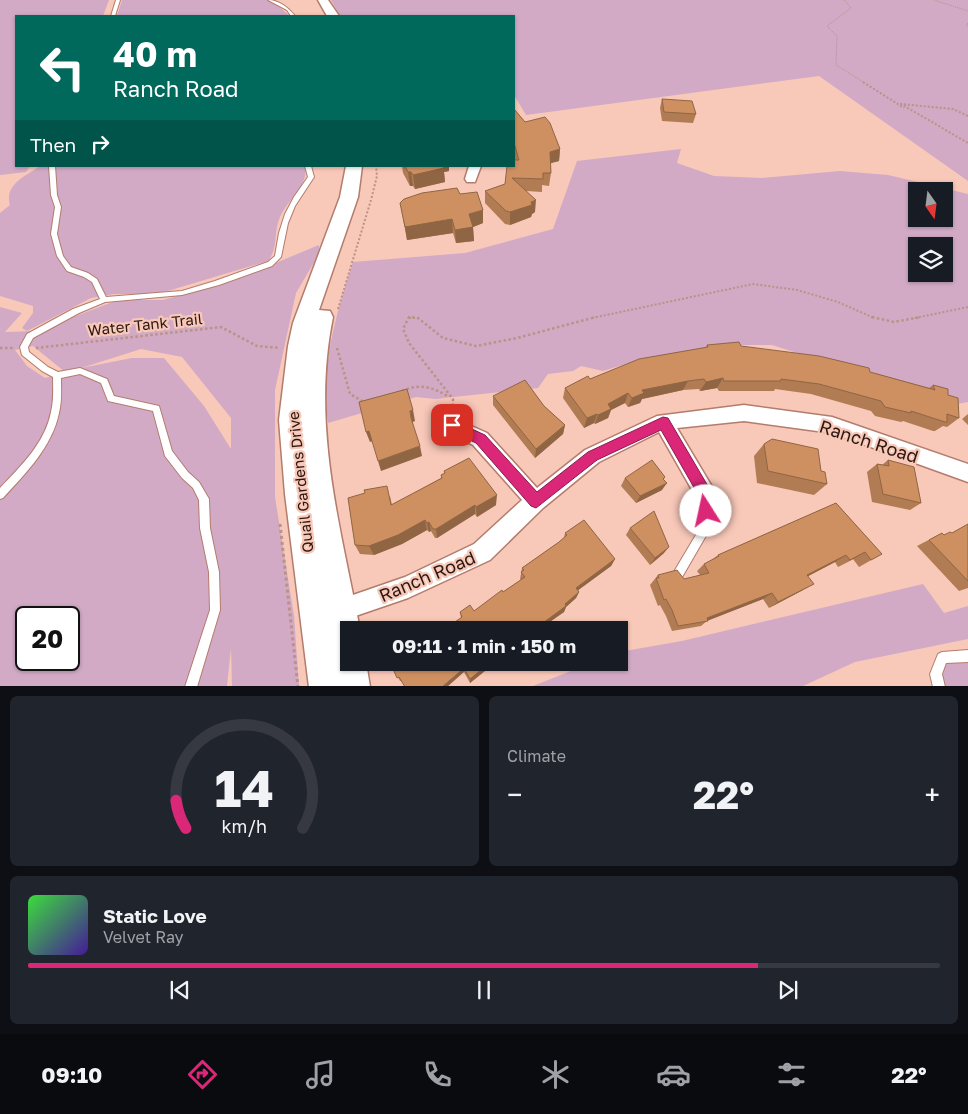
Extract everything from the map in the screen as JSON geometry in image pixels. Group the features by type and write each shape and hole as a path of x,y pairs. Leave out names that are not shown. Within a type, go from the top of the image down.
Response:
{"main road":[{"path":"314,0 323,15"},
{"path":"323,0 332,15"},
{"name":"Quail Gardens Drive","path":"340,641 328,614 298,494 292,420 294,378 304,323 349,198 354,167"},
{"name":"Quail Gardens Drive","path":"326,686 328,614 313,450 310,385 315,345 324,308 358,208 363,189 365,167"},
{"name":"Quail Gardens Drive","path":"350,671 353,686"}],"street":[{"path":"471,179 475,167"},
{"name":"Ranch Road","path":"328,614 408,586 482,552 536,501 592,456 663,422 744,413 832,425 967,473"},
{"path":"663,422 707,497"},
{"path":"452,425 480,439 536,501"}],"lane":[{"path":"113,15 118,0"},
{"path":"270,0 288,10 292,15"},
{"path":"52,167 54,195 58,207 54,234 60,256 69,269 86,275 95,281 104,300"},
{"path":"191,686 216,610 214,572 206,528 204,499 196,485 184,475 168,453 156,408 111,400 104,381 80,371 57,375 25,353 24,347 30,336 76,311 104,300 182,292 217,283 270,264 278,257 282,226 291,204 311,177 308,167"},
{"path":"0,495 31,460 50,430 55,416 57,375"},
{"path":"676,575 702,534 707,497"},
{"path":"939,686 936,674 942,658 968,656"}],"path":[{"path":"844,0 851,8 827,26 837,36 836,65 904,108 968,143"},
{"path":"934,0 968,11"},
{"path":"968,23 966,25 968,26"},
{"path":"904,108 901,104 954,109 968,116"},
{"path":"337,314 371,200 377,176 376,167"},
{"path":"399,392 413,385 433,386 453,399 409,343 403,330 409,317 418,318 443,338 476,346 517,338 613,312 753,284 797,290 838,302 875,318 894,322 968,306"},
{"name":"Water Tank Trail","path":"0,348 221,327 242,337 254,347 272,351 286,346"},
{"path":"335,345 350,394 365,403"}],"shaded area":[{"path":"0,0 109,0 103,15 15,15 15,167 29,167 26,172 0,175"},
{"path":"122,0 271,0 289,15 117,15"},
{"path":"331,0 968,0 968,181 819,76 526,115 515,97 515,15 339,15"},
{"path":"681,149 677,163 714,176 762,178 840,171 888,175 917,182 908,182 908,228 952,228 953,190 968,194 968,402 957,404 772,345 723,345 629,363 603,371 581,366 573,371 548,374 538,388 435,399 416,397 328,423 326,382 331,341 353,262 465,253 553,229 577,161"},
{"path":"38,167 305,167 304,180 301,186 280,217 274,250 268,261 154,294 114,294 91,298 27,331 22,328 33,313 33,306 0,296 0,213 10,205 10,191 23,177"},
{"path":"319,245 319,254 296,293 275,390 275,497 294,616 299,686 232,686 231,648 227,686 0,686 0,307 22,313 5,332 36,331 118,300 163,300 237,279","holes":["33,346 65,372 45,378 27,366 15,350","141,349 182,357 231,418 231,449 204,406 164,358 132,358 81,368"]},
{"path":"923,584 944,613 968,606 968,639 855,662 803,686 533,686 571,671 628,671 628,650 682,641"},
{"path":"968,656 968,686 939,686 942,658"}],"building":[{"path":"662,99 692,101 696,114 664,112"},
{"path":"515,110 525,122 545,117 550,123 560,149 550,152 551,173 543,173 543,179 512,178 536,200 531,202 532,205 510,212 506,211 485,191 505,184 507,167 515,167 515,160 519,160 515,146"},
{"path":"406,167 444,168 413,175 411,172 408,172"},
{"path":"457,188 460,194 477,192 483,210 469,214 473,227 455,230 452,219 405,227 400,203 404,199 422,193"},
{"path":"739,342 741,346 819,356 869,368 870,372 935,390 933,385 948,389 948,395 958,398 959,418 947,414 947,422 945,422 911,411 911,413 885,407 881,401 819,384 781,379 781,381 724,381 723,378 706,382 704,379 688,381 642,390 644,393 632,398 628,393 608,404 611,409 587,418 565,388 588,376 590,379 639,359 708,347 707,345"},
{"path":"525,380 544,406 565,425 536,449 493,396"},
{"path":"407,389 413,410 410,411 411,418 420,446 378,461 369,431 366,432 359,402"},
{"path":"772,439 818,449 821,471 825,472 827,484 768,471 764,444"},
{"path":"469,458 497,495 476,507 475,505 436,529 433,529 429,522 427,523 425,520 398,535 369,546 355,545 348,498 365,493 364,490 387,486 391,505 442,478 441,475 445,473 444,471"},
{"path":"652,460 665,477 663,479 667,483 640,496 625,478"},
{"path":"888,460 914,467 921,503 883,494 877,464 889,466"},
{"path":"836,503 882,554 871,560 865,552 850,560 846,555 807,575 814,584 778,602 772,593 707,618 708,621 678,626 672,610 666,599 664,600 656,578 659,578 658,575 677,570 684,579 709,573 704,564 718,555"},
{"path":"654,511 669,547 655,558 630,528"},
{"path":"584,520 615,559 576,588 579,592 565,604 566,606 546,621 456,621 462,617 460,612 470,605 474,611 502,590 503,592 525,577 521,572 524,570 522,568 559,542 567,535 565,533"},
{"path":"968,524 968,581 929,540 942,533 944,535 952,533"},
{"path":"394,671 461,671 443,686 404,686 399,677 397,678"},
{"path":"466,671 480,671 470,679"}],"route":[{"path":"452,425 480,439 536,501 592,456 663,422 707,497 706,511"}]}
